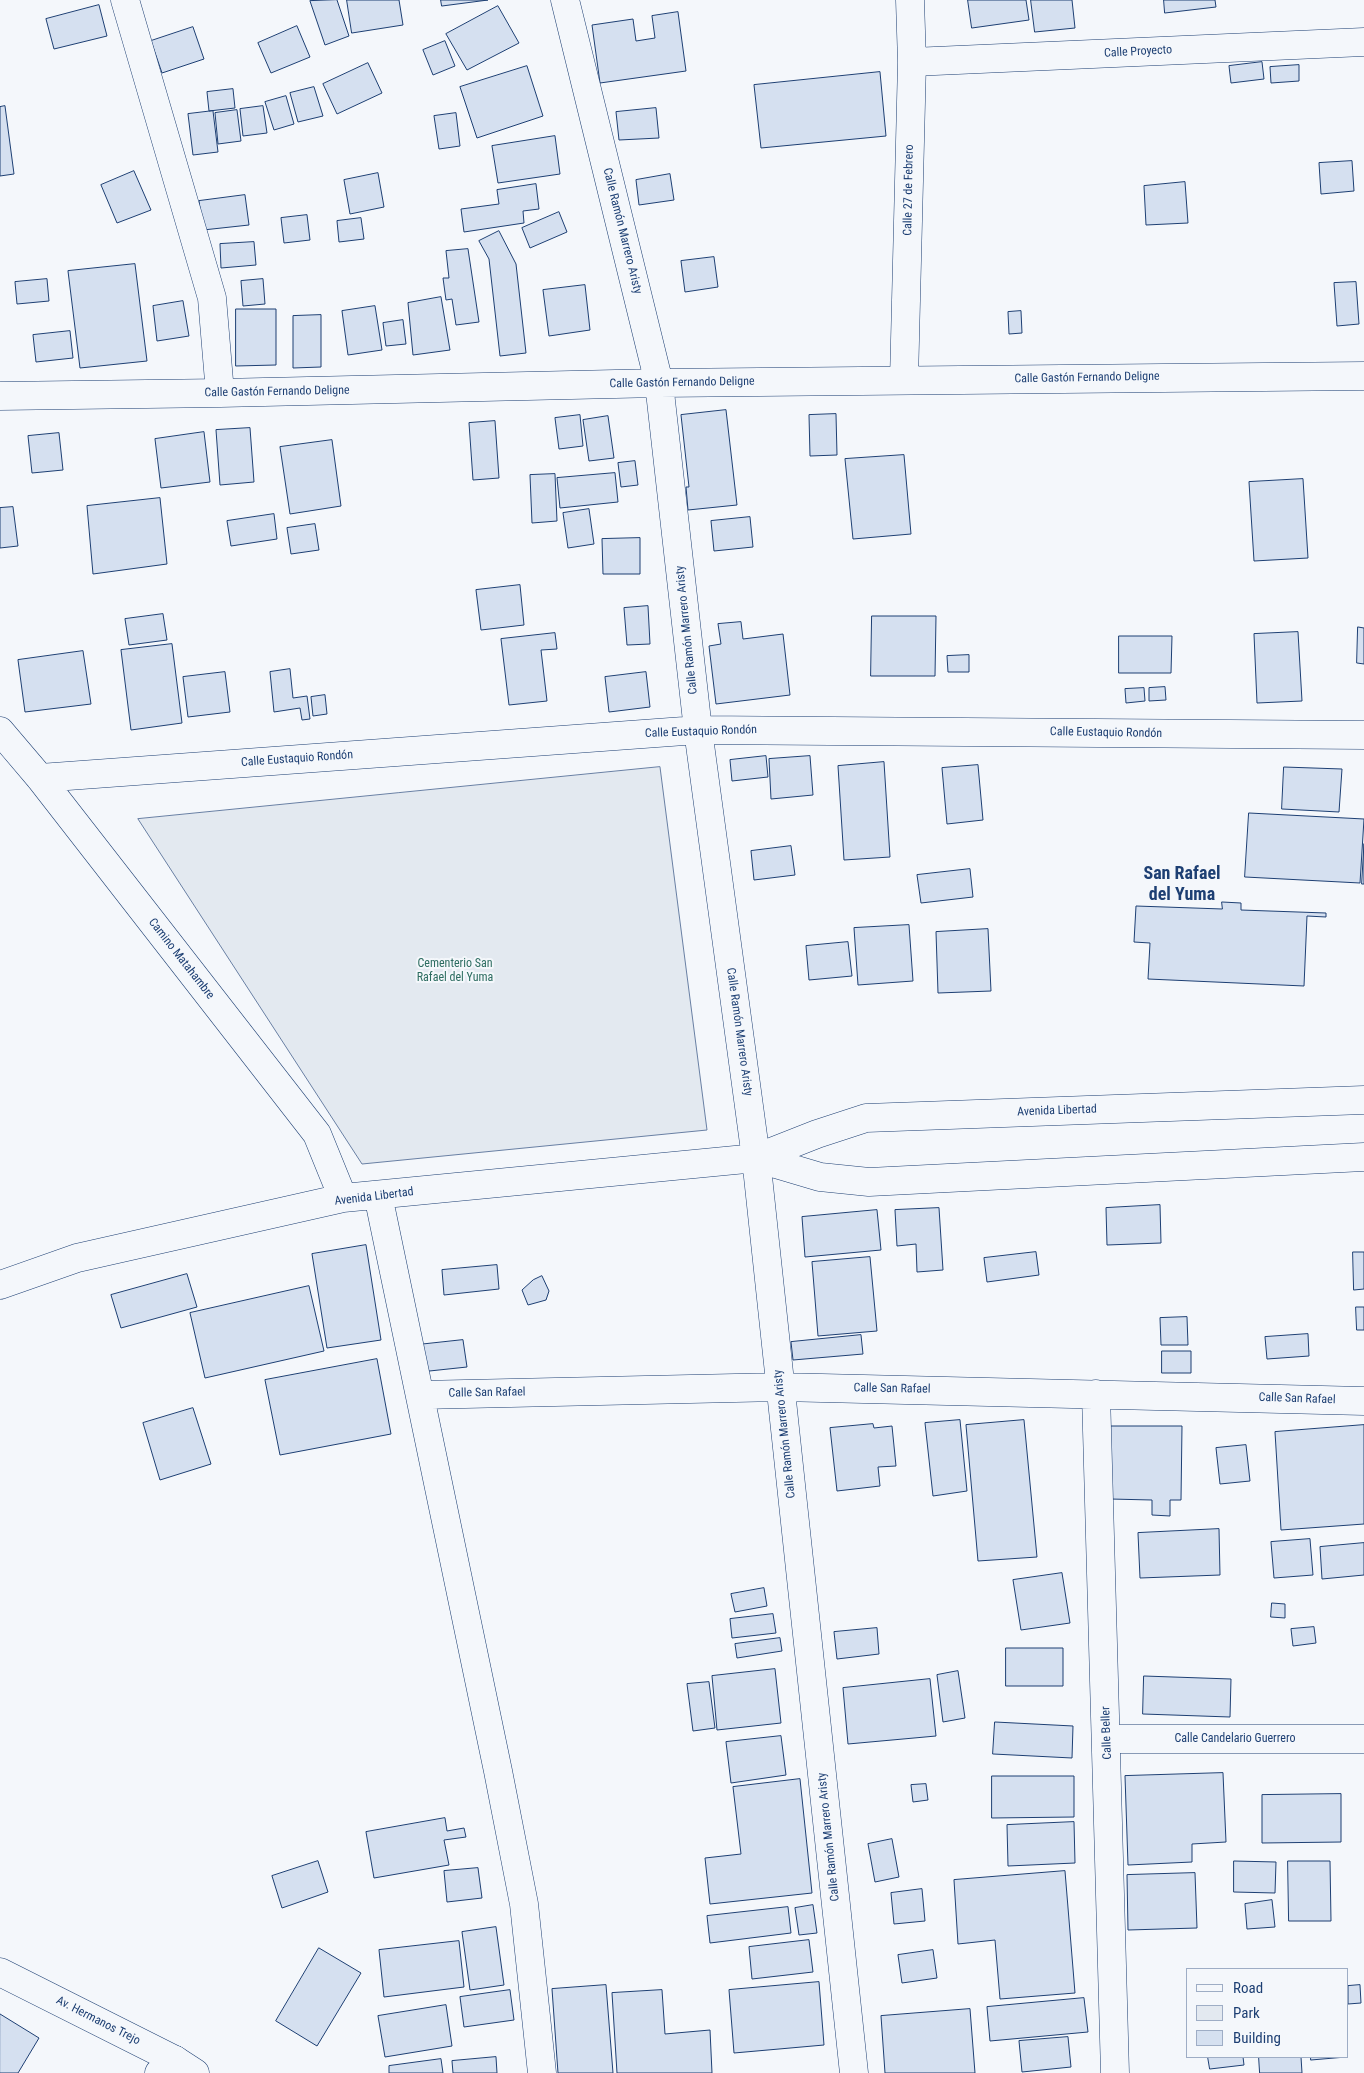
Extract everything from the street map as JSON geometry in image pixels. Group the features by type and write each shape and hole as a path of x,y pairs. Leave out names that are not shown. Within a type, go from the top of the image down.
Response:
{"street":[{"path":"125,0 212,298 220,393"},
{"name":"Calle Ramón Marrero Aristy","path":"565,0 659,383 698,730 756,1158 854,2073"},
{"name":"Calle 27 de Febrero","path":"904,380 912,62 910,0"},
{"name":"Calle Proyecto","path":"912,62 1364,42"},
{"name":"Calle Gastón Fernando Deligne","path":"0,396 659,383 1364,376"},
{"name":"Calle Eustaquio Rondón","path":"40,778 698,730 1364,736"},
{"name":"Camino Matahambre","path":"0,731 40,778 317,1134 343,1198"},
{"name":"Avenida Libertad","path":"0,1285 77,1258 343,1198 756,1158 817,1134 866,1118 1364,1100"},
{"name":"Avenida Libertad","path":"756,1158 820,1177 869,1182 1364,1157"},
{"path":"378,1195 524,1904 542,2073"},
{"name":"Calle San Rafael","path":"420,1395 780,1387 1364,1401"},
{"name":"Calle Beller","path":"1096,1394 1115,2073"},
{"name":"Calle Candelario Guerrero","path":"1107,1739 1364,1739"},
{"name":"Av. Hermanos Trejo","path":"0,1972 176,2069"}],"green space":[{"name":"Cementerio San Rafael del Yuma","path":"660,767 707,1130 362,1164 138,819"}],"building":[{"path":"337,0 349,36 325,45 310,1"},
{"path":"347,0 399,0 403,25 352,33"},
{"path":"441,0 488,0 442,6"},
{"path":"968,0 1026,0 1029,20 972,28"},
{"path":"1031,0 1072,0 1075,28 1035,32"},
{"path":"1164,0 1215,0 1216,7 1165,13"},
{"path":"99,5 107,36 54,49 46,19"},
{"path":"498,6 519,43 467,70 446,34"},
{"path":"678,12 686,71 600,83 592,25 633,19 636,41 655,38 652,16"},
{"path":"297,26 310,57 271,73 258,43"},
{"path":"193,27 204,59 162,73 151,41"},
{"path":"445,41 455,66 433,75 423,50"},
{"path":"1262,62 1264,79 1231,83 1229,66"},
{"path":"368,63 382,93 337,114 323,84"},
{"path":"1299,65 1299,81 1271,83 1270,67"},
{"path":"527,66 543,116 477,138 460,87"},
{"path":"880,72 886,136 761,148 754,85"},
{"path":"314,87 323,116 298,122 290,93"},
{"path":"233,89 235,108 209,111 207,92"},
{"path":"286,96 294,124 274,130 265,102"},
{"path":"5,106 14,174 0,176 0,107"},
{"path":"263,106 267,133 243,136 240,109"},
{"path":"656,108 659,138 619,140 616,112"},
{"path":"237,110 241,141 218,144 215,113"},
{"path":"213,111 218,152 193,155 188,114"},
{"path":"456,113 460,146 439,149 434,116"},
{"path":"555,136 560,174 498,183 492,146"},
{"path":"1352,161 1354,191 1321,194 1319,163"},
{"path":"134,171 151,210 117,223 101,185"},
{"path":"378,173 384,207 350,214 344,180"},
{"path":"670,174 674,200 639,205 636,180"},
{"path":"1185,182 1188,223 1146,225 1144,186"},
{"path":"536,184 539,209 523,211 524,223 464,232 461,209 499,204 497,190"},
{"path":"245,195 249,225 203,230 199,201"},
{"path":"559,212 567,232 530,248 522,228"},
{"path":"307,215 310,240 284,243 281,218"},
{"path":"361,218 364,239 339,242 337,221"},
{"path":"499,231 516,264 526,353 500,356 489,259 479,241"},
{"path":"254,242 256,265 221,268 220,244"},
{"path":"468,249 479,322 456,325 452,299 446,300 443,278 449,278 446,251"},
{"path":"714,257 718,287 685,292 681,261"},
{"path":"135,264 147,361 80,368 68,271"},
{"path":"47,279 49,301 17,304 15,282"},
{"path":"263,279 265,304 243,306 241,281"},
{"path":"1356,282 1359,324 1337,326 1334,283"},
{"path":"585,285 590,330 549,336 543,290"},
{"path":"441,297 450,350 413,355 408,303"},
{"path":"183,301 189,336 157,341 153,306"},
{"path":"375,306 382,350 348,355 342,311"},
{"path":"236,309 276,309 276,365 236,366"},
{"path":"1021,311 1022,333 1009,334 1008,312"},
{"path":"321,315 321,367 293,368 293,316"},
{"path":"403,320 406,344 386,346 383,323"},
{"path":"70,331 73,358 36,362 33,335"},
{"path":"726,410 737,505 688,510 686,487 689,487 681,415"},
{"path":"836,414 837,455 810,456 809,415"},
{"path":"580,415 583,446 559,449 555,418"},
{"path":"608,416 614,458 589,461 583,420"},
{"path":"495,421 499,478 473,480 469,423"},
{"path":"250,428 254,482 220,485 216,430"},
{"path":"204,432 210,482 161,488 155,439"},
{"path":"59,433 63,470 32,473 28,436"},
{"path":"332,440 341,506 290,514 280,447"},
{"path":"904,455 911,534 853,539 845,459"},
{"path":"635,461 638,485 621,487 618,463"},
{"path":"615,473 618,502 560,508 557,478"},
{"path":"555,474 557,521 532,523 530,475"},
{"path":"1303,479 1308,558 1254,561 1249,482"},
{"path":"160,498 167,564 93,574 87,506"},
{"path":"13,507 18,546 0,548 0,508"},
{"path":"589,509 594,544 568,548 563,513"},
{"path":"274,514 277,539 231,546 227,521"},
{"path":"750,517 753,547 714,551 711,521"},
{"path":"315,524 319,550 291,554 287,528"},
{"path":"640,538 640,574 603,574 602,539"},
{"path":"520,585 524,625 481,630 476,590"},
{"path":"648,606 650,644 627,645 624,608"},
{"path":"163,614 167,640 129,645 125,619"},
{"path":"872,616 936,616 935,676 871,676"},
{"path":"741,622 743,639 783,634 790,695 716,704 709,646 721,644 718,624"},
{"path":"1358,627 1364,628 1364,664 1357,663"},
{"path":"1298,632 1302,701 1257,703 1254,634"},
{"path":"555,633 557,649 541,650 547,701 509,705 501,639"},
{"path":"1119,636 1172,636 1171,673 1119,673"},
{"path":"172,644 182,723 131,730 121,650"},
{"path":"83,651 91,704 25,712 18,660"},
{"path":"969,655 969,672 948,672 947,656"},
{"path":"290,669 293,698 307,696 310,719 302,720 300,708 274,712 270,672"},
{"path":"225,672 230,712 188,717 183,677"},
{"path":"646,672 650,707 609,712 605,677"},
{"path":"1165,687 1166,700 1149,701 1149,688"},
{"path":"1144,688 1145,701 1126,703 1125,689"},
{"path":"325,695 327,714 313,716 311,697"},
{"path":"766,756 768,777 732,781 730,760"},
{"path":"810,756 813,795 771,799 769,759"},
{"path":"884,762 890,857 844,860 838,766"},
{"path":"978,765 983,820 947,824 942,768"},
{"path":"1284,767 1342,769 1339,812 1282,809"},
{"path":"1249,813 1364,819 1360,883 1245,877"},
{"path":"1364,844 1364,884 1362,884"},
{"path":"791,846 795,875 754,880 751,851"},
{"path":"970,869 973,897 921,903 917,875"},
{"path":"1222,902 1241,903 1241,910 1326,913 1326,917 1307,916 1304,986 1148,979 1150,943 1134,942 1136,906 1222,909"},
{"path":"909,925 913,981 858,985 854,928"},
{"path":"988,929 991,991 938,993 936,932"},
{"path":"848,942 852,976 809,980 806,946"},
{"path":"1160,1205 1161,1243 1107,1245 1106,1208"},
{"path":"939,1208 943,1270 917,1272 916,1244 897,1246 895,1210"},
{"path":"877,1210 881,1250 805,1257 802,1217"},
{"path":"366,1245 381,1340 327,1348 312,1254"},
{"path":"1036,1252 1039,1275 987,1282 984,1258"},
{"path":"1353,1252 1364,1252 1364,1289 1354,1290"},
{"path":"870,1257 877,1331 818,1336 812,1262"},
{"path":"497,1265 499,1289 444,1295 442,1270"},
{"path":"187,1274 197,1307 121,1328 111,1295"},
{"path":"542,1276 549,1291 546,1300 528,1305 522,1290 533,1280"},
{"path":"309,1286 324,1351 205,1378 190,1313"},
{"path":"1356,1307 1364,1307 1364,1330 1357,1330"},
{"path":"1187,1317 1188,1345 1161,1345 1160,1318"},
{"path":"1308,1334 1309,1356 1267,1359 1265,1337"},
{"path":"861,1335 863,1354 793,1360 791,1342"},
{"path":"463,1340 467,1367 420,1372 417,1345"},
{"path":"1162,1351 1191,1351 1191,1373 1162,1373"},
{"path":"377,1359 391,1434 280,1455 265,1380"},
{"path":"193,1408 211,1464 160,1480 143,1423"},
{"path":"960,1420 967,1491 933,1496 925,1423"},
{"path":"1024,1420 1037,1557 978,1561 966,1425"},
{"path":"873,1424 874,1428 892,1426 896,1466 878,1467 880,1486 837,1491 830,1428"},
{"path":"1364,1425 1364,1524 1281,1530 1275,1432"},
{"path":"1111,1426 1182,1426 1181,1500 1170,1500 1170,1516 1152,1515 1152,1500 1110,1499"},
{"path":"1246,1445 1250,1481 1220,1484 1216,1448"},
{"path":"1219,1529 1220,1575 1140,1578 1138,1533"},
{"path":"1310,1539 1313,1575 1274,1578 1271,1542"},
{"path":"1364,1543 1364,1575 1322,1579 1320,1547"},
{"path":"1062,1573 1070,1623 1021,1630 1013,1580"},
{"path":"764,1588 767,1606 735,1612 731,1594"},
{"path":"1272,1603 1285,1604 1285,1618 1271,1617"},
{"path":"773,1614 776,1633 732,1638 730,1619"},
{"path":"1314,1627 1316,1643 1293,1646 1291,1629"},
{"path":"877,1628 879,1654 837,1659 834,1632"},
{"path":"780,1638 782,1651 737,1658 735,1644"},
{"path":"1006,1648 1063,1648 1063,1686 1006,1686"},
{"path":"775,1669 781,1723 717,1730 712,1676"},
{"path":"958,1671 965,1718 943,1722 937,1675"},
{"path":"1144,1676 1231,1679 1230,1717 1143,1714"},
{"path":"930,1679 936,1736 848,1744 843,1688"},
{"path":"709,1682 715,1728 693,1731 687,1684"},
{"path":"995,1722 1073,1726 1072,1758 993,1754"},
{"path":"781,1736 786,1775 731,1783 726,1742"},
{"path":"1223,1773 1226,1842 1192,1844 1192,1862 1128,1865 1125,1776"},
{"path":"992,1776 1074,1776 1074,1817 992,1818"},
{"path":"800,1779 812,1893 710,1904 705,1858 741,1854 733,1787"},
{"path":"926,1784 928,1800 913,1802 911,1785"},
{"path":"1341,1794 1341,1842 1262,1843 1262,1795"},
{"path":"445,1818 447,1831 464,1828 466,1837 444,1840 449,1865 374,1878 366,1832"},
{"path":"1074,1822 1075,1863 1008,1866 1007,1825"},
{"path":"892,1839 899,1877 875,1882 868,1844"},
{"path":"318,1861 328,1892 282,1908 272,1876"},
{"path":"1234,1861 1276,1862 1275,1893 1234,1892"},
{"path":"1288,1861 1330,1861 1331,1921 1289,1921"},
{"path":"478,1868 482,1898 447,1902 444,1871"},
{"path":"1065,1871 1075,1993 1000,1999 995,1940 958,1944 954,1880"},
{"path":"1195,1873 1197,1928 1128,1930 1127,1875"},
{"path":"922,1889 925,1921 894,1924 891,1893"},
{"path":"1272,1900 1275,1927 1247,1929 1245,1904"},
{"path":"813,1905 817,1933 799,1935 795,1908"},
{"path":"788,1907 791,1933 710,1943 707,1916"},
{"path":"496,1927 504,1985 470,1990 462,1932"},
{"path":"809,1940 813,1972 752,1979 749,1947"},
{"path":"459,1941 464,1987 384,1997 379,1950"},
{"path":"319,1948 361,1973 317,2046 276,2021"},
{"path":"933,1950 937,1978 902,1983 898,1955"},
{"path":"819,1982 824,2045 734,2053 729,1990"},
{"path":"606,1985 613,2073 558,2073 552,1989"},
{"path":"1360,1985 1361,2003 1349,2004 1349,1986"},
{"path":"510,1990 514,2020 464,2027 460,1997"},
{"path":"662,1990 665,2034 710,2030 712,2073 617,2073 612,1993"},
{"path":"1084,1998 1088,2032 990,2041 987,2007"},
{"path":"446,2005 452,2046 385,2057 378,2016"},
{"path":"970,2009 975,2073 885,2073 881,2016"},
{"path":"0,2014 39,2038 18,2073 0,2073"},
{"path":"1068,2037 1071,2067 1022,2072 1019,2041"},
{"path":"496,2057 497,2073 453,2073 452,2061"},
{"path":"1208,2058 1243,2058 1244,2065 1210,2069"},
{"path":"1259,2058 1301,2058 1302,2073 1260,2073"},
{"path":"1311,2058 1334,2058 1311,2060"},
{"path":"441,2059 443,2073 389,2073 389,2066"}],"district":[{"name":"San Rafael del Yuma","path":"1182,884"}]}
